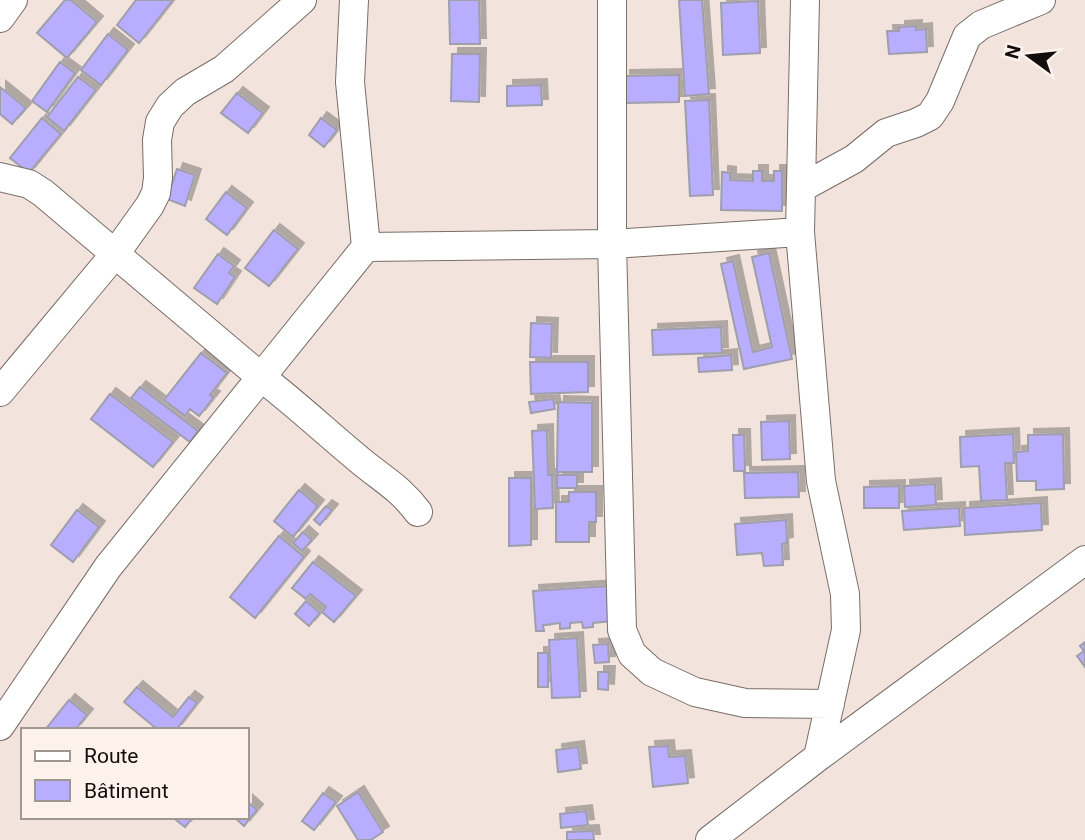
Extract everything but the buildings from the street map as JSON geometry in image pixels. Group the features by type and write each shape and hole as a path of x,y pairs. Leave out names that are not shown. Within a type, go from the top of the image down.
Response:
{"street":[{"path":"0,18 13,0"},
{"path":"0,392 115,254 156,193 157,140 160,122 170,106 185,92 223,69 302,0"},
{"path":"0,726 108,567 366,247 350,82 355,0"},
{"path":"612,0 612,244 622,630 632,654 652,672 695,692 744,703 830,704"},
{"path":"805,0 800,232 821,481 845,594 846,630 818,757"},
{"path":"800,188 854,159 886,133 930,116 940,101 967,36 981,25 1041,0"},
{"path":"0,177 29,184 43,193 261,377 291,399 361,461 405,494 418,512"},
{"path":"366,247 612,244 800,232"},
{"path":"710,840 818,757 1085,561"}]}
